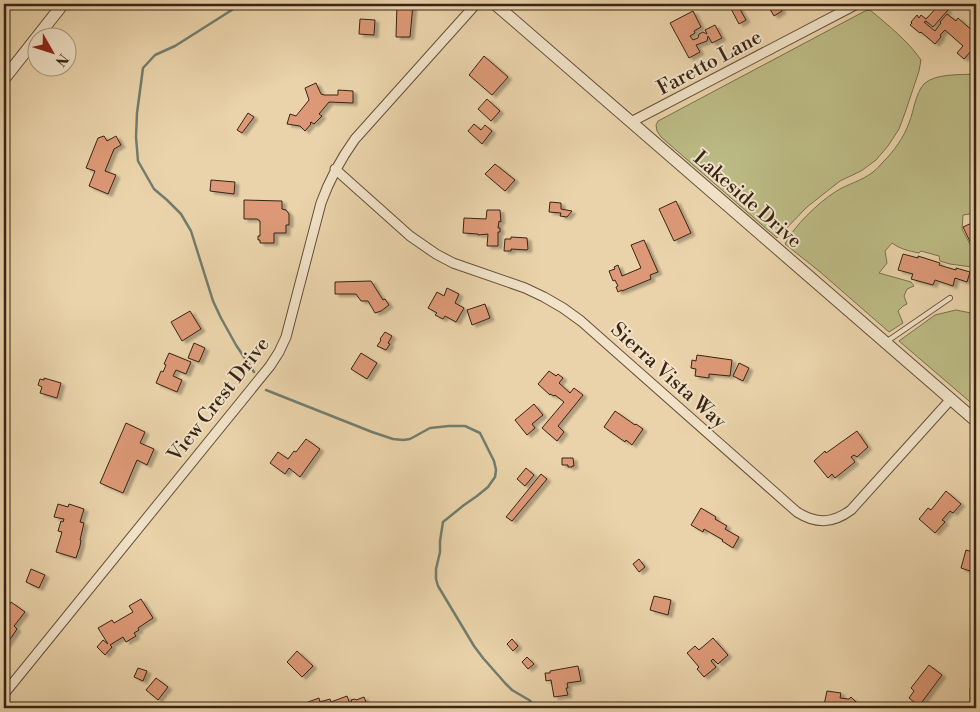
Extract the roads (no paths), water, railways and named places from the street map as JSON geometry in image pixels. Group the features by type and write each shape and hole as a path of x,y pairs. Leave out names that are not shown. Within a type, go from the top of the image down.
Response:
{"street":[{"path":"4,79 63,4"},
{"name":"View Crest Drive","path":"4,694 270,366 286,337 327,185 335,169 355,139 476,4"},
{"name":"Lakeside Drive","path":"495,4 976,421"},
{"name":"Faretto Lane","path":"631,122 857,4"},
{"name":"Sierra Vista Way","path":"335,169 410,236 436,254 453,263 525,288 563,308 581,321 804,517 824,521 834,520 851,510 950,399"},
{"path":"976,690 976,700"}],"lane":[{"path":"885,343 950,298"}],"waterway":[{"path":"254,372 236,345 213,301 191,231 181,214 154,189 138,161 136,137 143,68 155,55 175,46 235,8 245,5 262,8 267,4"},
{"path":"266,390 393,439 410,439 430,428 449,426 465,426 480,433 494,461 495,477 488,487 443,522 436,579 438,586 483,658 512,690 529,700 537,708"}]}
